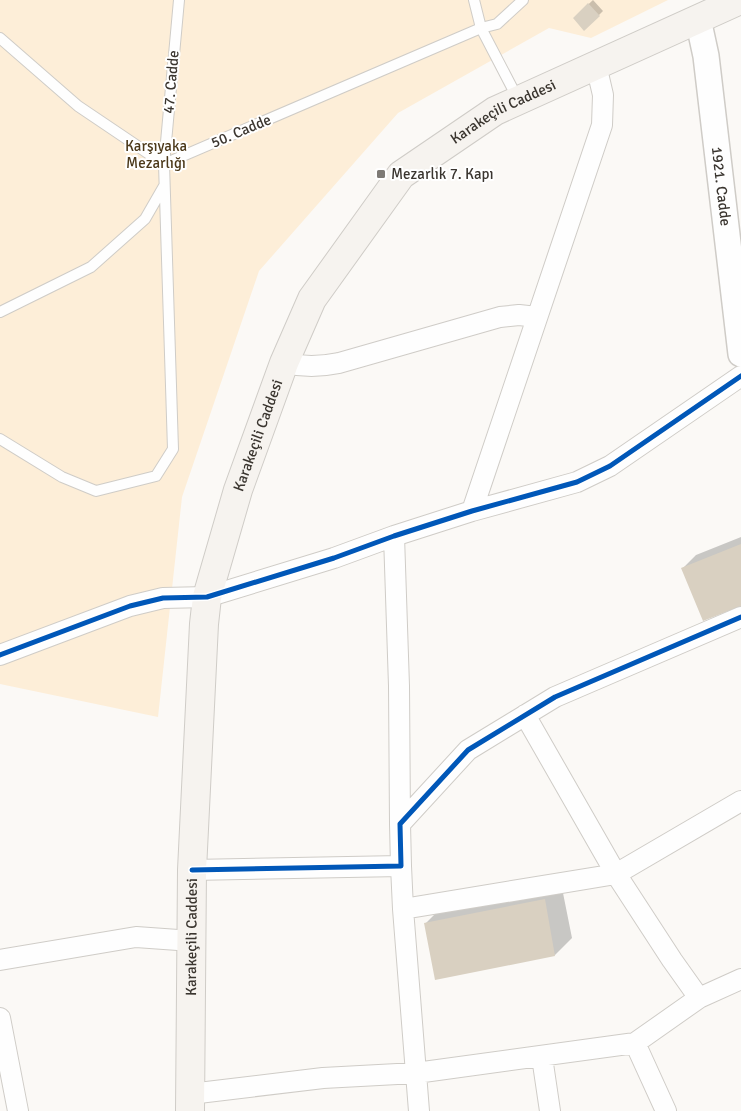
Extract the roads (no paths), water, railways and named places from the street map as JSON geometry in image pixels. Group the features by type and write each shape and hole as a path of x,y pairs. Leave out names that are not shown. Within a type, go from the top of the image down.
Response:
{"main road":[{"name":"Karakeçili Caddesi","path":"190,1103 192,870 204,624 207,597 238,490 284,363 312,299 401,175 496,111 740,0"}],"street":[{"name":"1921. Cadde","path":"698,19 706,56 737,292 741,354"},
{"path":"472,511 602,125 604,95 596,65"},
{"path":"284,363 303,367 339,364 500,317 519,314 538,317"},
{"path":"0,655 147,601 185,596 207,597 334,558 472,511 577,482 610,466 741,376"},
{"path":"394,536 399,686 401,866 419,1111"},
{"path":"400,824 468,750 525,715 555,697 741,617"},
{"path":"525,715 616,874 699,998"},
{"path":"403,909 616,874 741,801"},
{"path":"192,870 401,866"},
{"path":"0,960 136,937 192,941"},
{"path":"190,1103 323,1078 416,1073 635,1043 699,998 741,979"},
{"path":"0,1018 18,1111"},
{"path":"635,1043 666,1111"},
{"path":"542,1057 550,1111"}],"lane":[{"name":"47. Cadde","path":"0,439 62,477 96,491 156,476 173,449 164,164 179,0"},
{"path":"474,0 481,28 519,100"},
{"name":"50. Cadde","path":"164,164 481,28 497,24 518,2"},
{"path":"0,38 78,106 164,164"},
{"path":"0,312 91,267 145,219 164,186"}],"place":[{"name":"Mezarlık 7. Kapı","path":"381,174"}],"park label":[{"name":"Karşıyaka Mezarlığı","path":"156,154"}]}
